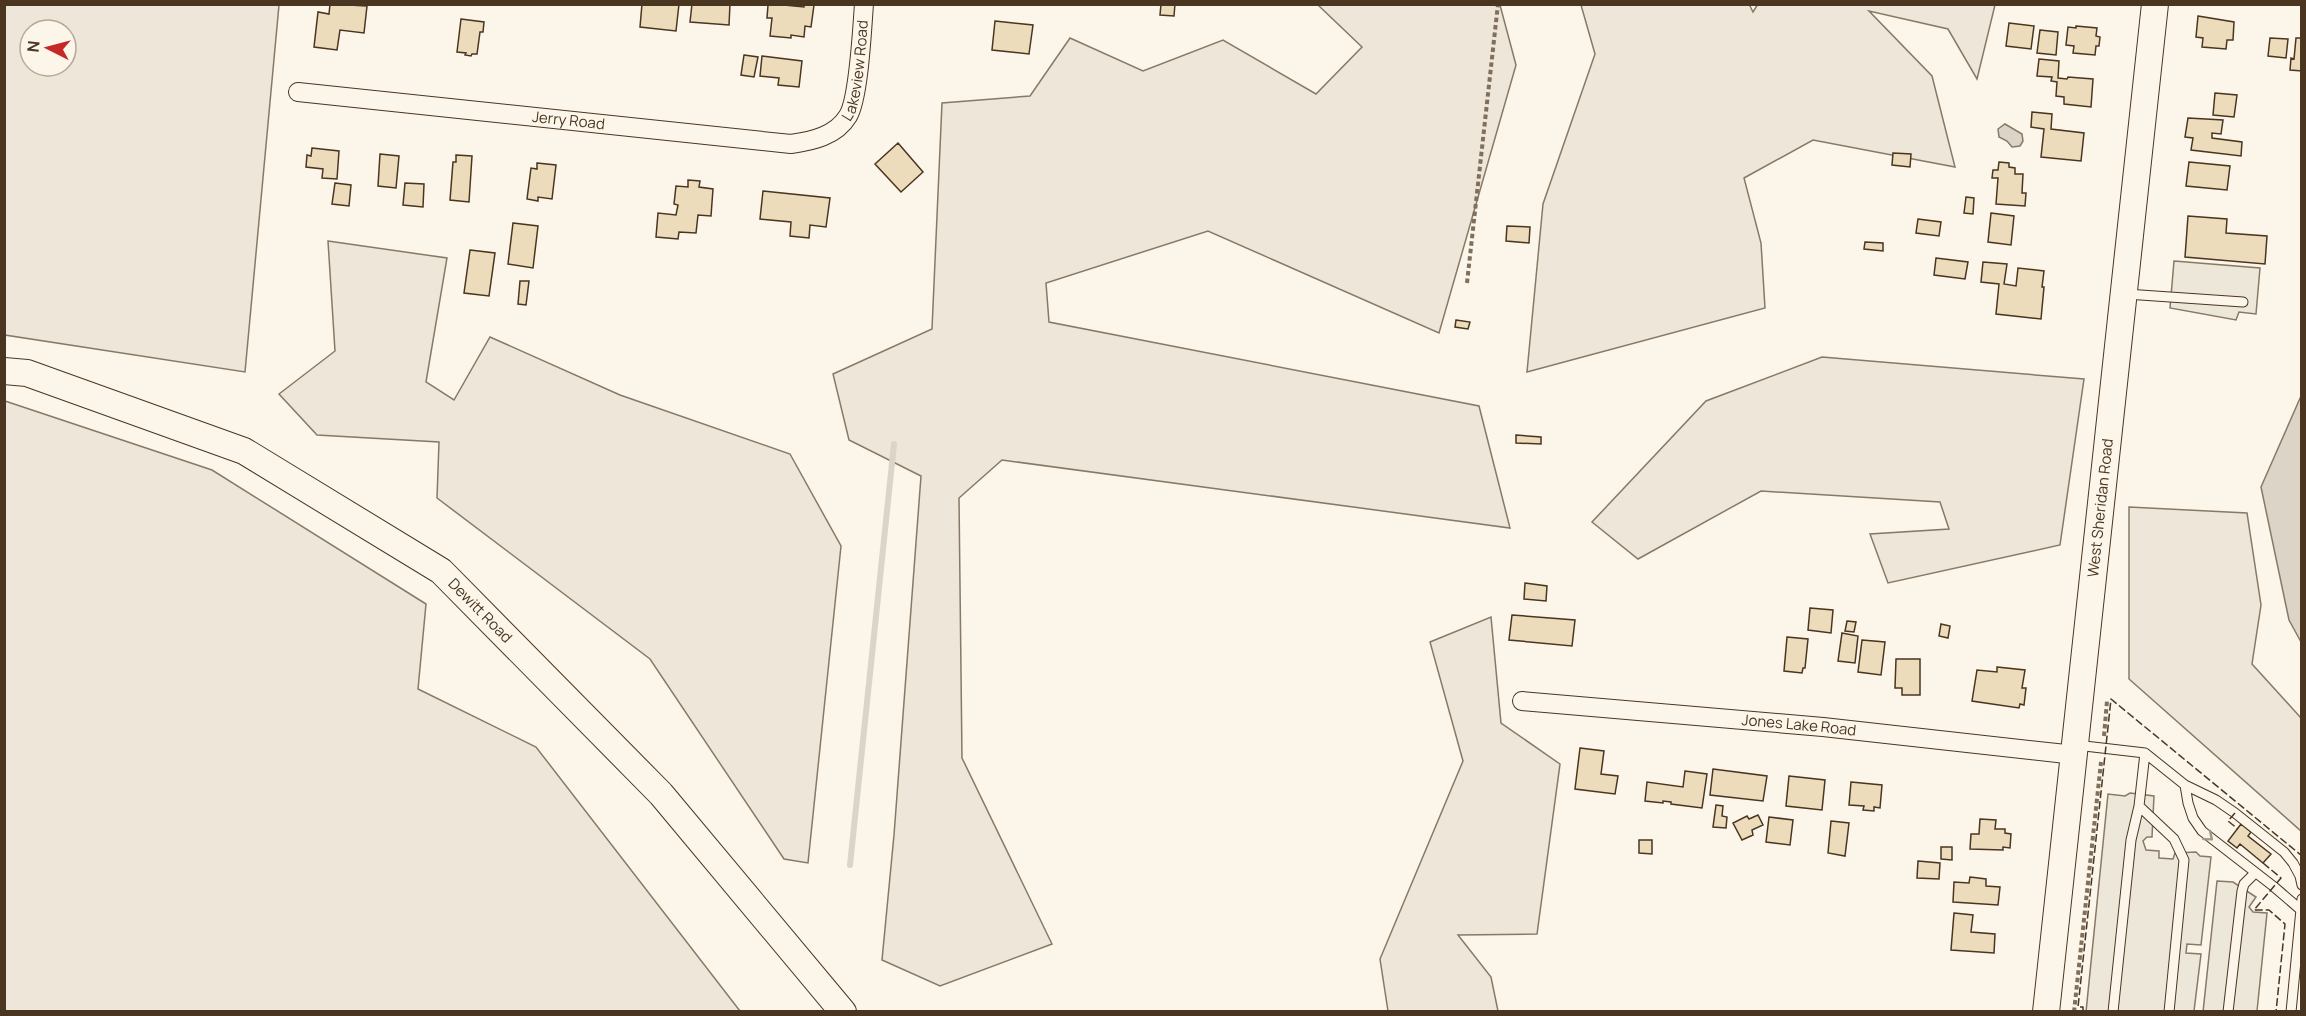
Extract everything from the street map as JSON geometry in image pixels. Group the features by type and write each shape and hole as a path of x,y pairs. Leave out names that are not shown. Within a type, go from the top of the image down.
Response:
{"street":[{"name":"Lakeview Road","path":"834,130 849,116 855,91 864,4"},
{"name":"West Sheridan Road","path":"2046,1011 2155,4"},
{"name":"Jerry Road","path":"298,92 791,144 814,141 834,130"},
{"name":"Dewitt Road","path":"4,371 27,373 244,451 441,571 661,794 843,1011"},
{"name":"Jones Lake Road","path":"1522,701 2075,750"}],"lane":[{"path":"2123,294 2243,302"},
{"path":"2075,750 2102,747 2145,753 2186,785 2216,800 2235,813 2284,852 2300,876 2301,885"},
{"path":"2113,1011 2131,840 2139,806 2145,753"},
{"path":"2186,785 2190,810 2202,831 2301,910"},
{"path":"2139,806 2174,839 2184,860 2169,1011"},
{"path":"2228,1011 2242,891 2244,884 2255,873"},
{"path":"2291,1011 2301,899"}],"path":[{"path":"1467,283 1498,4"},
{"path":"2074,1011 2107,701"}],"shaded area":[{"path":"1749,4 1753,12 1758,4 1995,5 1977,79 1948,29 1869,11 1932,76 1955,167 1813,140 1744,178 1761,243 1765,308 1527,372 1543,204 1595,54 1581,5"},
{"path":"4,5 279,5 245,372 5,335"},
{"path":"1318,5 1500,5 1516,65 1439,333 1208,231 1046,283 1049,322 1479,406 1510,528 1002,460 959,498 962,758 1052,944 940,986 882,960 894,835 921,476 849,440 833,374 932,329 942,103 1030,96 1070,38 1143,71 1223,40 1316,94 1362,47"},
{"path":"2005,124 2022,134 2023,141 2020,146 2012,147 1999,137 1998,129"},
{"path":"328,241 447,258 426,382 454,400 490,337 620,395 790,454 841,546 808,863 784,859 650,659 437,498 439,442 317,435 279,394 335,351"},
{"path":"2174,261 2260,268 2256,314 2239,312 2236,320 2170,308"},
{"path":"1822,357 2084,379 2060,545 1888,583 1870,534 1949,529 1940,502 1761,491 1638,559 1592,522 1706,401"},
{"path":"2301,396 2301,642 2289,620 2261,487"},
{"path":"5,401 212,470 426,604 418,689 536,747 740,1011 5,1011"},
{"path":"2129,507 2247,513 2261,605 2252,664 2301,718 2301,831 2129,679"},
{"path":"1491,617 1501,723 1560,764 1537,934 1458,935 1491,977 1498,1011 1388,1011 1380,959 1463,761 1430,642"},
{"path":"2130,793 2154,796 2152,837 2147,837 2143,841 2146,850 2159,851 2159,858 2173,859 2175,853 2196,852 2200,856 2211,857 2201,945 2187,944 2186,953 2201,954 2194,1011 2086,1012 2108,794 2125,796"},
{"path":"2217,881 2233,882 2256,897 2249,907 2253,912 2267,913 2257,1011 2203,1012"}],"building":[{"path":"330,4 367,6 364,33 340,30 337,50 314,47 318,12 329,14"},
{"path":"642,4 679,4 676,31 640,27"},
{"path":"692,4 730,4 729,25 690,22"},
{"path":"804,4 814,5 811,27 805,26 804,37 770,36 772,18 767,18 768,5 804,7"},
{"path":"1161,4 1175,4 1174,16 1160,15"},
{"path":"2198,16 2234,22 2233,40 2227,40 2226,49 2202,47 2203,38 2196,37"},
{"path":"461,19 484,22 477,54 471,56 457,52"},
{"path":"995,21 1033,25 1029,54 992,50"},
{"path":"2009,23 2034,26 2031,49 2006,46"},
{"path":"2076,26 2097,28 2096,36 2100,37 2095,55 2073,53 2074,46 2066,45 2068,27 2076,28"},
{"path":"2040,30 2058,32 2056,55 2037,53"},
{"path":"2270,38 2288,39 2286,58 2268,56"},
{"path":"2296,38 2302,38 2302,71 2290,70 2291,58 2294,59"},
{"path":"744,55 758,57 754,77 741,75"},
{"path":"762,56 802,61 799,87 778,85 779,78 760,76"},
{"path":"2039,59 2059,61 2058,78 2093,79 2091,107 2064,104 2064,97 2056,96 2057,82 2051,81 2052,77 2037,76"},
{"path":"2215,93 2237,95 2234,117 2213,115"},
{"path":"2032,112 2052,114 2051,129 2084,133 2081,161 2041,157 2044,129 2031,127"},
{"path":"2188,118 2223,120 2221,134 2212,133 2212,138 2242,142 2241,156 2191,150 2193,138 2185,137"},
{"path":"898,143 923,172 901,192 875,164"},
{"path":"312,148 339,151 337,179 322,178 323,169 306,167 307,155 311,156"},
{"path":"1893,153 1911,154 1910,167 1892,165"},
{"path":"380,154 399,156 396,188 378,186"},
{"path":"456,155 472,156 469,202 450,200 453,162 456,162"},
{"path":"1999,162 2009,163 2009,167 2015,168 2015,174 2023,174 2022,193 2026,193 2025,206 1996,204 1998,178 1992,178 1993,170 1998,170"},
{"path":"2189,162 2230,166 2227,190 2186,186"},
{"path":"537,163 556,165 552,199 538,197 538,201 527,199 531,168 537,169"},
{"path":"688,180 700,181 699,187 713,189 711,216 698,215 696,233 679,232 678,239 656,237 658,213 676,215 678,205 674,204 676,186 688,187"},
{"path":"335,183 351,185 349,206 332,204"},
{"path":"405,183 424,184 423,207 403,205"},
{"path":"763,191 830,198 826,227 810,225 809,238 790,236 791,222 760,219"},
{"path":"1966,197 1974,198 1973,214 1964,213"},
{"path":"1991,213 2014,216 2011,245 1988,242"},
{"path":"2188,216 2227,219 2226,233 2267,236 2265,264 2185,257"},
{"path":"1918,219 1941,222 1939,236 1916,233"},
{"path":"513,223 538,226 533,268 508,264"},
{"path":"1507,226 1530,227 1529,243 1506,241"},
{"path":"1865,242 1883,243 1883,251 1864,249"},
{"path":"470,250 495,253 489,296 464,293"},
{"path":"1936,258 1968,262 1965,279 1934,275"},
{"path":"1983,262 2007,264 2004,284 2016,286 2018,268 2044,271 2041,319 1996,314 1999,284 1981,282"},
{"path":"520,281 529,281 526,305 518,304"},
{"path":"1456,320 1470,322 1468,329 1455,327"},
{"path":"1516,435 1541,437 1541,444 1516,443"},
{"path":"1525,583 1547,586 1546,601 1524,599"},
{"path":"1810,608 1833,610 1831,633 1808,630"},
{"path":"1512,615 1575,620 1572,646 1509,640"},
{"path":"1847,621 1856,622 1854,632 1845,631"},
{"path":"1941,624 1950,626 1948,638 1939,636"},
{"path":"1842,633 1858,636 1855,663 1838,661"},
{"path":"1787,637 1808,639 1805,668 1802,673 1784,671"},
{"path":"1862,640 1885,642 1881,675 1858,672"},
{"path":"1896,659 1920,659 1920,695 1902,695 1902,688 1895,688"},
{"path":"1997,667 2025,670 2022,688 2026,688 2024,705 2020,704 2019,708 1972,701 1977,670 1997,672"},
{"path":"1580,748 1604,751 1601,774 1618,776 1615,794 1575,789"},
{"path":"1713,769 1767,776 1763,801 1710,795"},
{"path":"1685,771 1707,774 1702,808 1663,801 1663,803 1645,801 1647,782 1683,787"},
{"path":"1789,776 1825,780 1822,810 1786,806"},
{"path":"1851,782 1882,785 1880,808 1874,807 1874,811 1863,810 1864,806 1849,805"},
{"path":"1716,805 1723,806 1722,816 1727,817 1726,828 1713,827"},
{"path":"1758,815 1763,825 1752,830 1753,835 1742,840 1733,823 1747,816 1749,819"},
{"path":"1769,817 1793,820 1790,845 1766,842"},
{"path":"1980,819 1996,820 1995,829 2005,829 2005,833 2011,834 2010,848 2003,847 2003,850 1970,849 1971,834 1979,834"},
{"path":"1831,821 1849,823 1845,856 1828,853"},
{"path":"2241,824 2251,832 2248,836 2271,854 2263,863 2240,844 2237,848 2228,841"},
{"path":"1639,840 1652,840 1652,854 1639,853"},
{"path":"1941,847 1952,847 1952,860 1941,859"},
{"path":"1918,861 1940,863 1939,879 1917,878"},
{"path":"1970,877 1986,879 1986,886 2000,887 1998,905 1953,902 1954,882 1969,883"},
{"path":"1954,913 1973,915 1971,932 1995,934 1994,953 1951,950"}],"waterway":[{"path":"850,865 894,444"}],"fence":[{"path":"2083,1012 2083,1007 2078,1007 2111,699 2302,856"},
{"path":"2235,813 2228,821 2238,829"},
{"path":"2263,863 2281,878 2254,910 2269,910 2285,924 2276,1012"}]}
